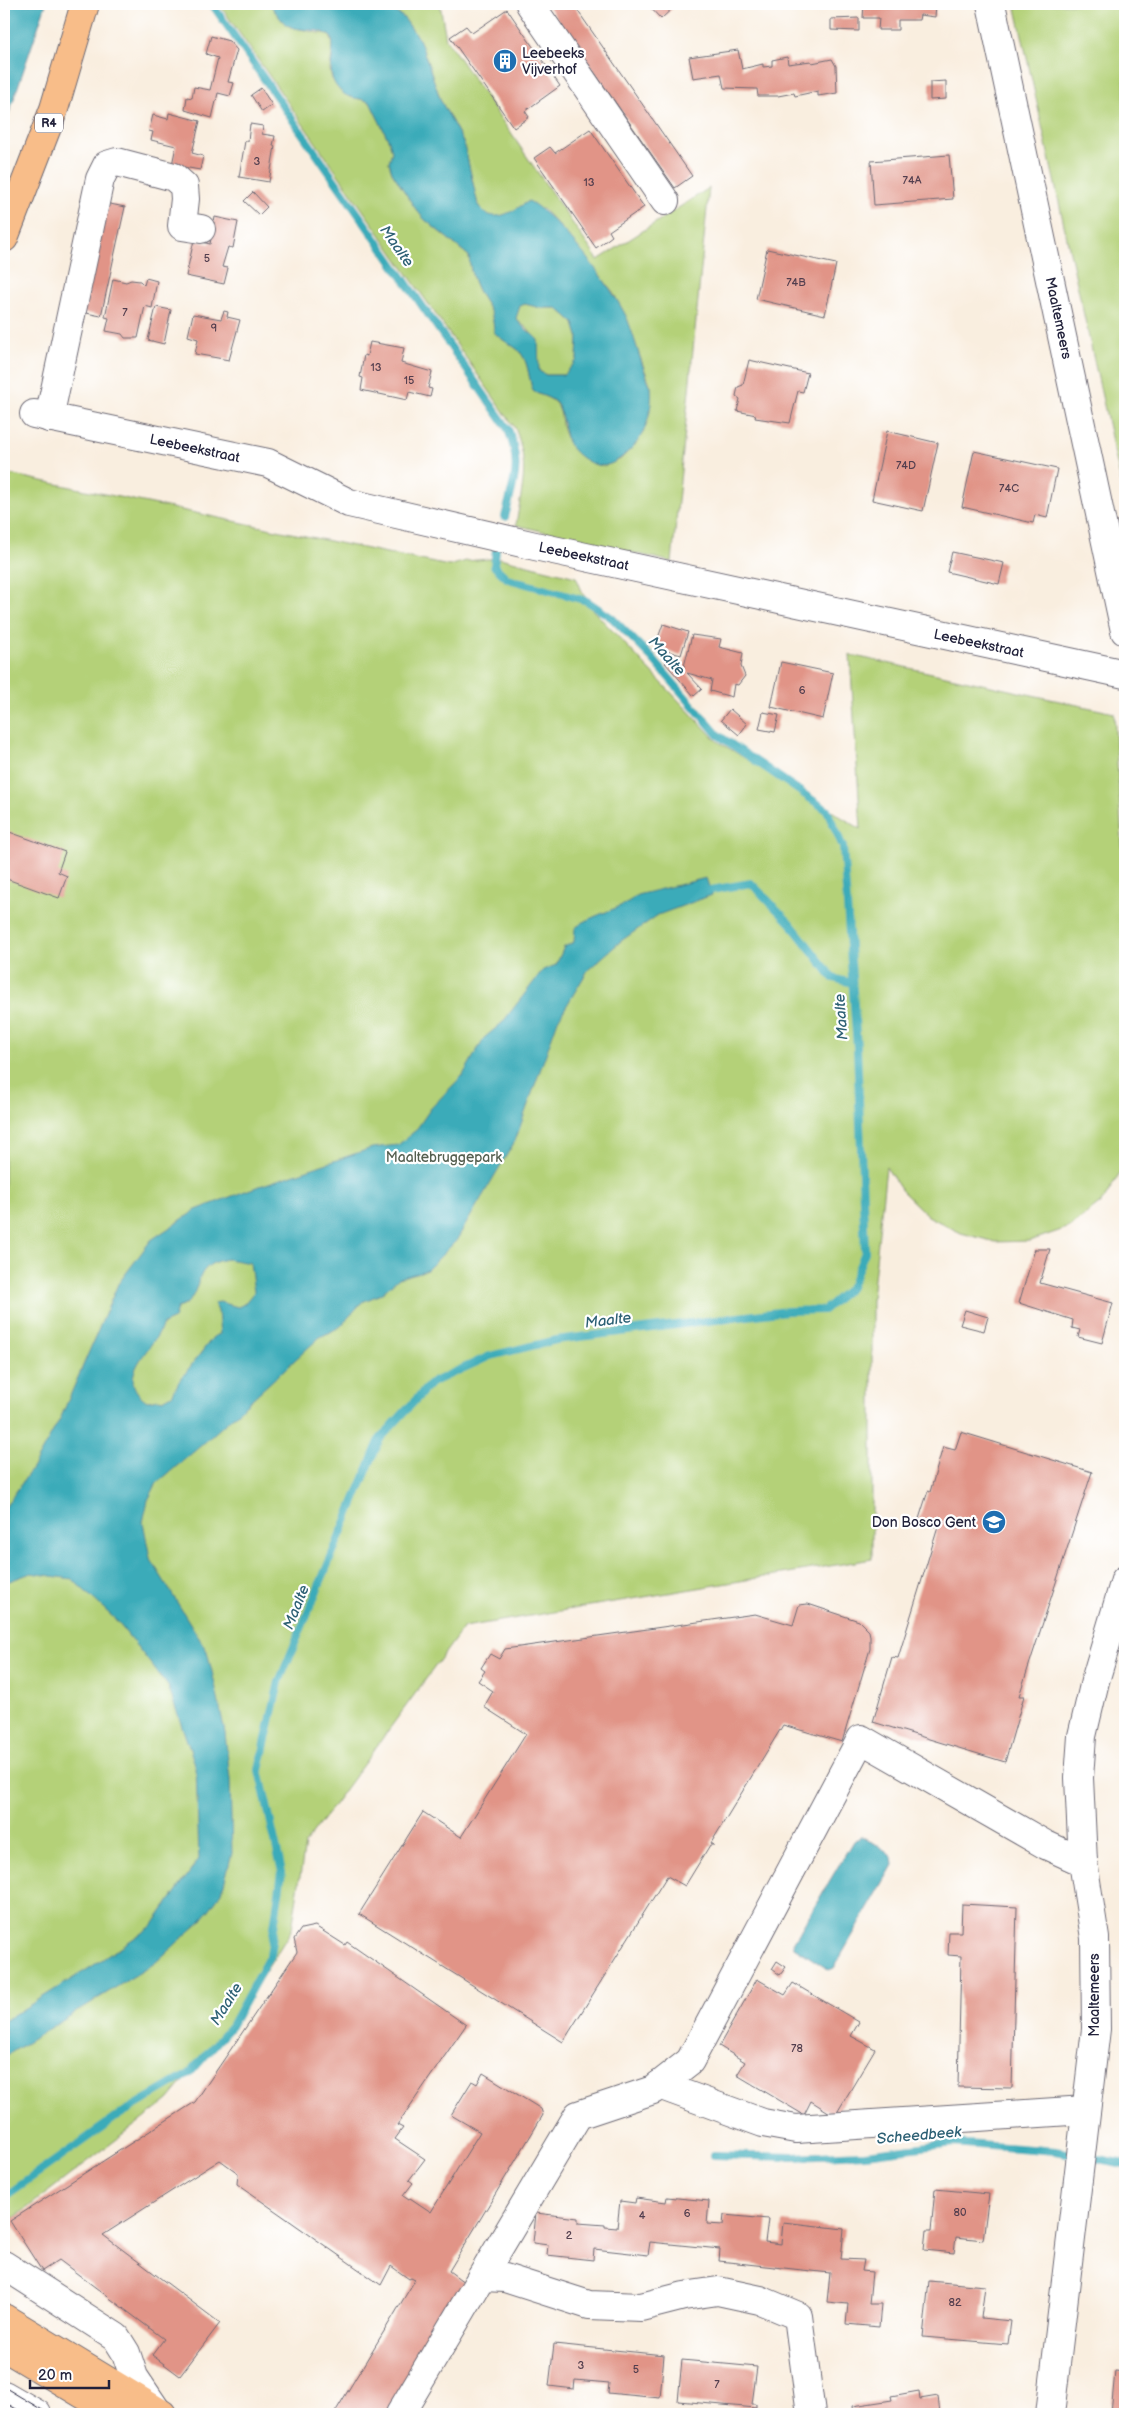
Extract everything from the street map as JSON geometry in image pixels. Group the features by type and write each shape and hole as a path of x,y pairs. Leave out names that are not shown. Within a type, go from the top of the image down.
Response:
{"main road":[{"name":"R4","path":"4,238 54,109 85,4"},
{"path":"4,2318 160,2413"},
{"path":"4,2346 116,2414"}],"street":[{"path":"530,4 665,201"},
{"name":"Maaltemeers","path":"991,4 1125,632"},
{"name":"Leebeekstraat","path":"201,229 182,226 185,199 184,186 174,177 118,162 107,165 100,179 42,416 268,463 349,503 535,546 1125,674"},
{"name":"Maaltemeers","path":"1050,2414 1096,2028 1094,1938 1083,1862 1079,1778 1082,1736 1095,1681 1125,1580"},
{"path":"400,2414 578,2115 653,2090 690,2061 861,1739 1046,1845 1083,1862"},
{"path":"659,2085 764,2123 796,2129 1084,2123"},
{"path":"4,2265 116,2337 126,2353 134,2377 160,2413"},
{"path":"482,2276 505,2278 589,2305 641,2307 684,2296 718,2291 760,2300 798,2316 811,2414"},
{"path":"4,2395 37,2414"}],"green space":[{"path":"219,4 270,4 280,18 290,25 302,30 325,33 330,36 333,44 330,70 332,79 354,97 370,102 389,141 392,151 389,163 392,172 415,208 424,219 469,256 474,280 480,295 491,312 494,332 521,353 526,363 533,391 550,399 558,406 565,434 572,447 582,456 604,466 621,459 634,445 649,412 651,387 626,318 613,292 566,233 543,209 495,217 487,215 481,210 478,205 464,144 441,101 420,41 404,18 384,4 440,4 446,39 598,260 709,188 672,562 516,525 523,466 520,442 515,428"},
{"path":"1015,4 1125,4 1125,500"},
{"path":"525,304 541,308 557,308 574,323 578,336 577,361 564,375 546,375 539,371 537,351 533,337 529,330 516,318 520,305"},
{"name":"Maaltebruggepark","path":"4,473 449,566 466,561 500,558 576,577 588,605 717,741 861,829 850,655 1114,713 1125,889 1125,1164 1103,1201 1070,1227 1030,1241 995,1242 961,1233 928,1216 902,1191 886,1167 872,1298 872,1559 464,1627 305,1844 292,1929 234,2022 168,2100 10,2221 4,2218"}],"water":[{"path":"4,4 46,4 4,128"},
{"path":"270,4 384,4 404,18 420,41 441,101 464,144 478,205 484,212 496,216 503,215 529,201 541,210 570,237 584,254 610,289 627,318 651,387 651,403 642,435 621,458 601,466 584,459 573,450 567,440 560,411 556,403 533,391 526,363 521,353 494,332 491,312 475,284 469,256 424,219 392,172 389,162 392,151 389,141 370,102 347,96 337,88 333,81 331,68 332,38 323,32 298,29 287,25","holes":["525,304 541,308 557,308 574,323 578,336 577,360 564,375 546,375 539,371 538,340 516,318 520,306"]},
{"path":"706,878 712,895 658,915 621,941 588,970 558,1020 515,1141 456,1241 427,1270 399,1278 381,1294 362,1302 340,1327 320,1337 204,1443 157,1483 148,1500 143,1522 150,1558 207,1651 225,1733 230,1779 232,1853 222,1892 201,1921 155,1963 4,2057 4,2021 91,1967 152,1926 199,1859 196,1767 168,1686 116,1620 72,1579 31,1573 4,1583 4,1509 33,1467 61,1417 118,1284 151,1240 196,1210 248,1190 372,1148 398,1145 416,1130 431,1108 463,1075 484,1038 502,1023 543,970 556,965 564,947 574,942 575,928 591,918 623,905 637,895","holes":["227,1259 250,1263 254,1292 244,1304 238,1307 220,1302 214,1303 218,1311 220,1334 213,1337 180,1380 172,1395 163,1400 147,1401 137,1392 133,1383 134,1373 163,1324 174,1319 177,1308 186,1304 192,1298 201,1275 214,1262"]},
{"path":"861,1837 876,1844 892,1857 893,1865 834,1968 829,1970 794,1947 793,1943 853,1841"}],"building":[{"path":"547,4 573,4 692,176 675,188"},
{"path":"647,4 677,4 661,19"},
{"path":"864,4 936,4 935,17 920,15 919,20 898,20 898,30 878,30 879,18 863,18"},
{"name":"Leebeeks Vijverhof","path":"507,9 560,86 525,111 529,117 514,128 450,37 466,26 472,33"},
{"path":"859,18 859,31 831,30 831,19"},
{"path":"211,36 229,41 237,50 228,82 234,83 230,96 218,93 212,118 185,110 187,97 192,98 194,87 210,90 218,58 206,54"},
{"path":"738,50 742,69 763,64 763,67 772,66 772,60 787,57 788,64 811,61 812,63 832,59 836,66 837,93 818,96 818,91 795,96 794,93 778,96 758,96 757,89 724,88 721,74 693,78 689,57"},
{"path":"946,81 946,99 930,100 930,82"},
{"path":"261,88 272,105 262,112 251,95"},
{"path":"169,113 200,121 192,153 203,156 200,170 172,165 176,146 151,140 153,132 149,131 153,115 168,119"},
{"path":"250,124 263,126 262,134 275,136 269,182 239,177"},
{"path":"590,129 644,207 609,231 612,236 596,248 534,158 550,147 555,153"},
{"path":"949,155 953,199 874,205 871,161"},
{"path":"253,192 267,207 259,215 244,201"},
{"path":"105,203 125,207 101,316 81,312"},
{"path":"215,217 238,222 233,248 228,247 222,267 228,268 224,284 186,276 194,240 210,244"},
{"path":"767,249 836,264 825,315 756,299"},
{"path":"146,278 157,281 152,308 145,306 138,338 125,338 122,334 106,331 109,318 105,317 113,279 126,282 131,280 140,281 144,285"},
{"path":"156,307 171,310 164,344 148,340"},
{"path":"224,311 228,312 227,317 240,320 229,360 195,354 198,339 188,336 193,314 221,319"},
{"path":"370,342 404,348 401,363 432,372 428,388 432,389 430,397 409,392 407,400 361,390 363,378 360,377 364,355 367,356"},
{"path":"749,360 808,373 803,392 798,391 790,423 755,418 756,415 737,411 740,399 736,396 738,387 743,385"},
{"path":"887,431 938,443 923,511 872,500"},
{"path":"974,451 1057,469 1047,518 1035,515 1033,523 962,507"},
{"path":"952,552 1004,563 999,584 947,572"},
{"path":"663,624 688,632 681,655 660,649 662,644 659,644 658,638"},
{"path":"692,635 721,639 719,647 743,653 741,666 745,676 738,685 734,684 732,697 710,691 712,680 687,673 702,689 694,696 665,663 672,656 683,670"},
{"path":"781,662 833,673 823,719 771,707"},
{"path":"730,709 747,724 739,735 721,720"},
{"path":"763,712 779,715 775,732 759,729"},
{"path":"4,830 65,852 58,872 67,876 59,898 4,878"},
{"path":"1035,1249 1050,1249 1040,1283 1113,1303 1102,1343 1078,1337 1080,1330 1072,1328 1073,1320 1019,1303"},
{"path":"965,1310 988,1317 984,1331 960,1325"},
{"path":"961,1432 1092,1472 1019,1696 1024,1696 1005,1762 873,1722 892,1657 898,1658 938,1527 918,1522 928,1491 930,1492 943,1447 955,1450"},
{"path":"808,1604 859,1621 869,1631 870,1649 842,1742 783,1725 711,1843 714,1845 710,1845 685,1886 667,1876 563,2042 359,1914 423,1812 461,1837 526,1734 484,1707 493,1691 478,1681 485,1671 481,1668 490,1654 499,1659 505,1649 755,1614 793,1625 799,1605"},
{"path":"962,1904 1017,1907 1012,2088 958,2087 961,1956 948,1955 949,1932 961,1932"},
{"path":"315,1926 345,1945 347,1942 466,2025 397,2125 403,2128 395,2139 425,2159 409,2180 413,2183 403,2196 409,2200 410,2198 431,2212 480,2132 451,2115 472,2081 477,2084 483,2073 541,2109 543,2115 449,2271 468,2285 391,2414 334,2414 415,2280 409,2279 391,2266 381,2285 237,2184 238,2173 220,2160 103,2235 220,2323 180,2376 152,2355 164,2339 59,2260 42,2271 10,2221 195,2102 297,1952 294,1939 301,1929"},
{"path":"777,1961 786,1967 780,1975 772,1969"},
{"path":"757,1979 785,1995 793,1983 859,2022 851,2036 875,2049 835,2116 811,2101 804,2115 737,2075 745,2062 719,2046"},
{"path":"935,2189 989,2194 983,2240 956,2237 954,2253 924,2250 926,2231 931,2231"},
{"path":"667,2197 709,2201 707,2224 723,2225 724,2215 768,2219 765,2242 781,2244 783,2222 844,2229 841,2259 864,2260 862,2271 872,2272 869,2304 881,2304 879,2327 846,2324 848,2304 827,2302 830,2273 719,2261 720,2249 650,2242 648,2255 594,2249 593,2260 547,2255 548,2245 533,2243 536,2213 578,2218 578,2223 617,2228 620,2201 635,2203 636,2198 666,2202"},
{"path":"929,2281 985,2286 981,2318 1011,2321 1008,2344 923,2337"},
{"path":"554,2344 664,2355 660,2398 608,2393 609,2383 575,2380 574,2389 549,2386"},
{"path":"682,2360 757,2367 752,2404 756,2404 756,2408 678,2401"},
{"path":"1115,2371 1125,2372 1125,2414 1111,2414"},
{"path":"919,2391 920,2399 938,2396 940,2414 854,2414 853,2406 892,2400 891,2396"}],"waterway":[{"name":"Maalte","path":"212,4 508,429 516,463 514,483 505,517"},
{"name":"Maalte","path":"4,2197 119,2115 189,2074 231,2026 270,1955 282,1872 259,1770 279,1682 380,1439 431,1383 490,1356 556,1340 787,1311 824,1310 851,1287 865,1252 857,1048 843,847 827,810 718,735 652,658 612,618 587,601 508,579 494,566 496,550"},
{"path":"711,890 751,883 790,923 833,978 852,983"},
{"name":"Scheedbeek","path":"714,2155 792,2157 865,2154 953,2143 1056,2151 1125,2164"}],"tram line":[{"path":"4,2387 49,2414"},
{"path":"4,2402 25,2414"}],"place":[{"name":"Leebeeks Vijverhof","path":"505,61"},
{"name":"Don Bosco Gent","path":"994,1522"}]}
